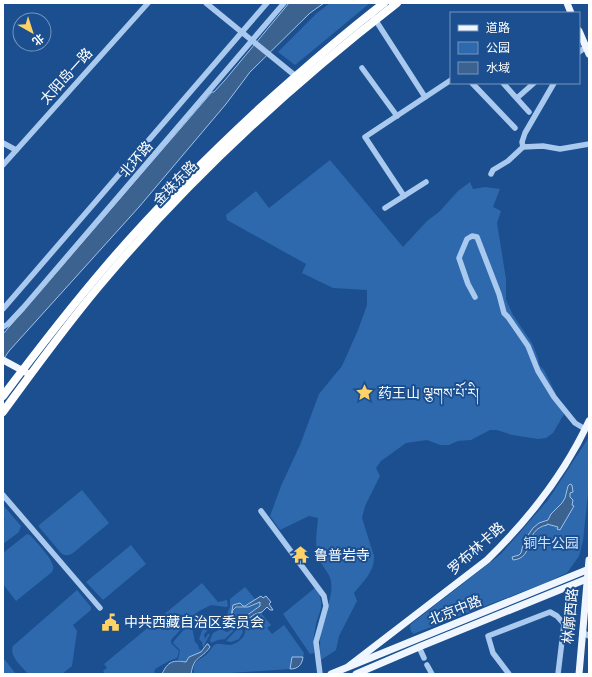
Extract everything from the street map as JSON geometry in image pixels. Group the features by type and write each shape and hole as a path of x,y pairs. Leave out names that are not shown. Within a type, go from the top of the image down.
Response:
{"highway":[{"name":"金珠东路","path":"3,396 49,335 106,265 179,185 213,151 373,16 384,3"},
{"name":"金珠东路","path":"373,16 397,3"},
{"name":"金珠东路","path":"3,412 105,278 212,163 298,78"}],"main road":[{"path":"580,33 588,51"},
{"path":"6,362 30,375"},
{"name":"罗布林卡路","path":"349,666 487,560 505,542 564,468 589,421"},
{"name":"林廓西路","path":"578,674 589,560"},
{"name":"北京中路","path":"330,674 588,574"},
{"name":"北京中路","path":"356,674 588,574"}],"street":[{"name":"太阳岛一路","path":"3,165 148,3"},
{"path":"206,3 298,78"},
{"path":"3,309 267,3"},
{"name":"北环路","path":"3,327 8,324 23,308 253,42 284,3"},
{"path":"373,16 425,98"},
{"path":"362,68 397,116"},
{"path":"404,196 365,137 450,81"},
{"path":"473,84 515,128"},
{"path":"504,84 529,112"},
{"path":"517,98 533,84"},
{"path":"523,146 522,142 525,133 553,84"},
{"path":"3,143 16,150"},
{"path":"491,174 493,170 508,161 523,146 543,146 560,149 589,144"},
{"path":"385,208 426,182"},
{"path":"475,297 468,284 459,258 467,239 472,236 478,237 499,294 504,313 528,346 538,372 562,407 575,422 585,429"},
{"path":"3,495 100,608"},
{"path":"262,511 324,596 326,606 316,642 320,674"},
{"path":"509,674 493,653 488,636 550,612 558,616 564,624 558,674"},
{"path":"582,632 589,636"},
{"path":"419,647 424,658"},
{"path":"427,665 432,674"}],"green space":[{"path":"330,3 370,3 295,65 278,52 317,13"},
{"path":"330,160 403,247 427,221 439,212 458,191 470,182 473,189 485,187 500,189 493,207 501,211 497,223 506,279 506,300 513,315 532,343 539,365 544,370 559,400 567,409 553,433 546,438 538,439 512,435 497,430 490,430 471,440 458,441 449,445 440,445 427,440 406,443 381,461 376,468 380,476 365,506 362,518 374,556 373,567 368,576 354,593 357,601 339,636 336,650 321,660 321,632 330,598 331,580 321,563 317,552 316,541 318,518 309,516 280,530 270,516 281,486 300,445 319,394 342,366 358,330 367,305 367,290 333,288 302,273 306,264 227,220 226,215 256,191 269,208"},
{"name":"铜牛公园","path":"589,437 589,484 583,541 579,556 567,573 413,634 410,628 411,624 501,554 548,500"},
{"path":"82,490 109,523 73,553 65,555 61,553 39,527 39,525"},
{"path":"3,505 21,526 19,532 3,544 3,522 5,519 3,517"},
{"path":"27,534 30,535 47,555 53,568 52,572 16,601 3,584 3,553"},
{"path":"131,545 146,564 103,600 86,582"},
{"path":"202,583 218,602 227,600 228,606 211,605 199,611 190,618 187,625 183,627 171,640 171,643 179,651 177,658 155,669 154,674 105,674 103,671 107,668 104,664"},
{"path":"245,587 256,600 243,606 241,604 232,609 230,624 227,627 225,626 230,617 227,614 230,607 230,599"},
{"path":"316,587 321,600 321,609 314,633 314,653 310,654 283,614"},
{"path":"77,590 91,607 91,610 73,625 77,631 72,666 62,674 28,674 14,658 12,650 13,646"},
{"path":"258,602 261,604 255,610 231,623 235,608 248,607"},
{"path":"261,613 271,625 267,628 272,634 284,625 304,653 303,657 292,657 290,669 194,674 195,663 207,654 213,646 216,644 234,644 243,638 245,631 244,624 255,615"},
{"path":"208,624 207,631 204,634 205,639 208,634 210,634 203,648 202,642 199,639 204,625"},
{"path":"187,626 192,627 195,642 202,651 199,654 191,656 186,662 178,660 180,650 173,643"},
{"path":"240,626 243,632 239,639 231,642 226,641"},
{"path":"221,629 227,632 232,629 234,630 225,639 211,643 210,640 213,633"},
{"path":"3,660 5,660 16,674 3,674"}],"water":[{"path":"289,3 324,3 310,13 250,72 226,104 139,207 9,351 3,360 3,334 212,92 214,92 225,80"},
{"path":"570,484 572,485 573,492 570,493 570,497 573,500 572,505 574,506 560,530 557,529 558,527 547,524 539,528 534,532 524,554 520,558 513,560 512,557 521,553 524,541 533,528 539,523 548,520 551,514 562,503"},
{"path":"261,596 263,598 266,596 271,602 269,604 273,610 270,610 267,607 262,612 255,614 248,619 246,616 260,606 260,602 248,607 236,607 233,610 230,622 233,605 240,603 245,606"},
{"path":"207,644 210,647 196,661 192,668 191,674 162,674 166,666 171,662 186,662 189,657 201,652"},
{"path":"292,657 303,657 299,666 290,669"}],"place":[{"name":"药王山 ལྕགས་པོ་རི།","path":"365,393"},
{"name":"鲁普岩寺","path":"301,555"},
{"name":"中共西藏自治区委员会","path":"111,622"}]}
